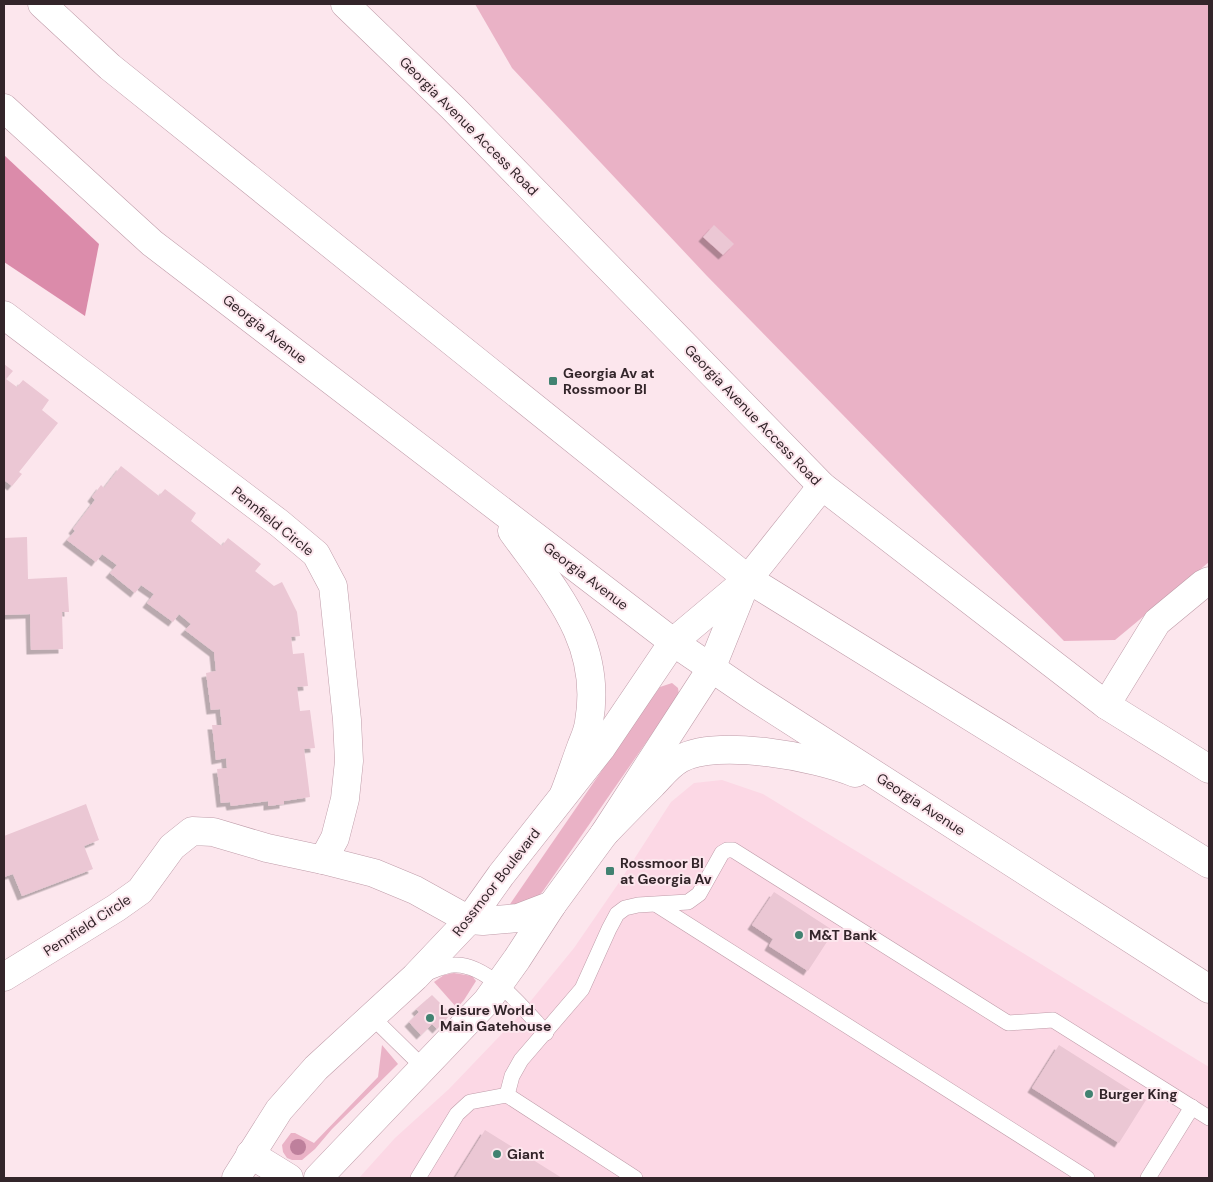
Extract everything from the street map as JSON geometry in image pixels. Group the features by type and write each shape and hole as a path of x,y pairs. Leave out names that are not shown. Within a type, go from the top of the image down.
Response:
{"street":[{"path":"42,4 110,67 748,578 1209,864"},
{"name":"Georgia Avenue Access Road","path":"345,4 453,108 822,486 1106,705 1209,769"},
{"name":"Georgia Avenue","path":"4,108 152,243 673,642 711,669 1209,989"},
{"name":"Pennfield Circle","path":"4,314 279,523 316,554 333,586 347,720 349,761 345,799 335,838 323,860"},
{"name":"Rossmoor Boulevard","path":"236,1178 278,1110 316,1068 415,976 469,920 501,875 602,747 673,642 748,578 822,486"},
{"path":"493,505 569,612 580,633 588,657 592,692 589,724 564,794"},
{"name":"Rossmoor Boulevard","path":"318,1178 487,1001 500,984 552,905 604,834 711,669 748,578"},
{"path":"1106,705 1157,622 1209,581"},
{"path":"604,834 666,771 679,760 695,752 734,750 784,755 810,760 844,769 909,796"},
{"name":"Pennfield Circle","path":"4,977 116,908 140,891 172,847 192,830 213,832 267,848 374,873 415,890 469,920"},
{"path":"1162,835 1209,870"},
{"path":"469,920 518,918 552,905"},
{"path":"250,1154 289,1178"}],"lane":[{"path":"507,1096 512,1076 521,1060 582,989 608,928 617,914 625,908 632,906 688,902 700,894 722,853 727,850 733,850 1008,1023 1053,1020 1209,1118"},
{"path":"657,905 1087,1178"},
{"path":"415,976 454,965 483,973 500,984 546,1033"},
{"path":"372,1017 423,1067"},
{"path":"418,1178 457,1114 470,1102 507,1096 635,1178"},
{"path":"1148,1178 1192,1107"}],"shaded area":[{"path":"475,4 1209,4 1209,562 1115,640 1064,641 707,276 512,68"},
{"path":"4,155 99,244 85,316 4,262"},
{"path":"672,683 678,688 679,695 543,891 536,899 508,907 651,699 660,687"},
{"path":"722,780 763,794 1209,1067 1209,1178 359,1178 395,1138 449,1089 516,1019 574,948 671,802 694,783"},
{"path":"454,973 472,976 476,981 457,1008 434,982 444,975"},
{"path":"382,1045 398,1064 332,1129 315,1149 302,1160 287,1158 283,1152 282,1145 291,1133 295,1133 314,1143 378,1077"}],"building":[{"path":"714,225 734,244 723,255 703,237"},
{"path":"4,364 13,371 6,379 17,387 23,380 49,400 42,410 58,423 19,472 22,474 12,486 4,480"},
{"path":"121,466 159,496 165,489 196,513 191,521 222,546 228,538 261,564 255,571 274,586 282,582 297,612 300,636 291,637 293,654 304,653 308,686 297,687 300,711 310,710 315,748 304,749 310,797 284,801 284,804 268,806 268,801 231,806 230,802 221,803 217,769 227,768 226,758 216,760 212,725 222,725 220,709 211,710 206,673 216,671 214,652 185,630 191,624 179,614 173,622 147,603 154,594 141,585 135,593 110,573 117,565 102,554 96,562 67,540 95,500 92,497 101,485 104,488"},
{"path":"27,537 28,579 67,577 69,612 62,612 63,649 31,650 30,614 4,615 4,538"},
{"path":"86,804 99,840 84,846 93,869 22,896 13,874 4,877 4,836"},
{"name":"M&T Bank","path":"774,892 834,931 808,971 769,946 773,939 752,925"},
{"name":"Leisure World Main Gatehouse","path":"432,995 451,1014 437,1029 432,1024 421,1035 409,1022 419,1012 416,1009"},
{"name":"Burger King","path":"1059,1045 1146,1100 1119,1143 1032,1088"},
{"name":"Giant","path":"485,1130 562,1178 455,1178"}],"place":[{"name":"Georgia Av at Rossmoor Bl","path":"553,381"},
{"name":"Rossmoor Bl at Georgia Av","path":"610,871"},
{"name":"M&T Bank","path":"799,935"},
{"name":"Leisure World Main Gatehouse","path":"430,1018"},
{"name":"Burger King","path":"1089,1094"},
{"name":"Giant","path":"497,1154"}]}
